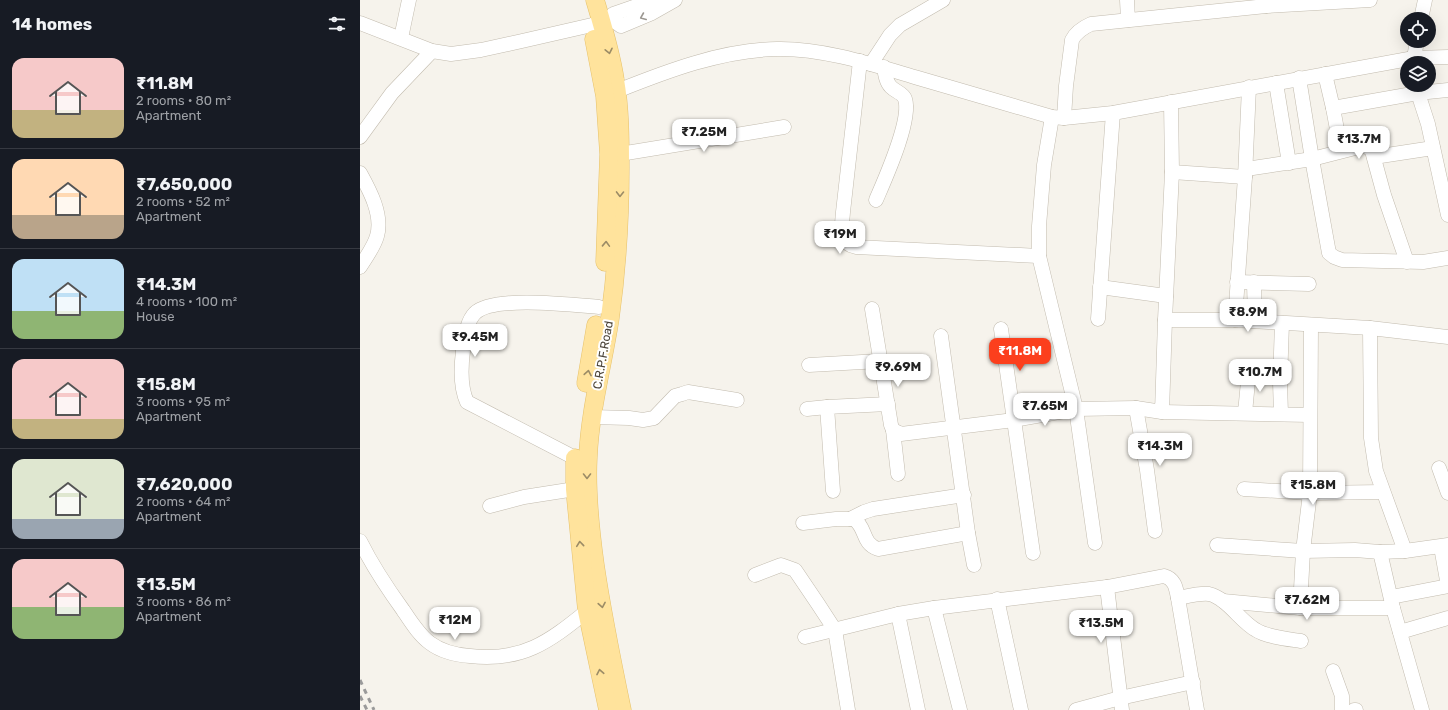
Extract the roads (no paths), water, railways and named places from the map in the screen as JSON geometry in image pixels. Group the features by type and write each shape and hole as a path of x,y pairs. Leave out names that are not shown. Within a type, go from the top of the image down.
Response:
{"main road":[{"name":"C.R.P.F.Road","path":"585,0 602,22 609,154 605,258 576,458 575,489 587,611 608,710"},
{"name":"C.R.P.F.Road","path":"595,0 606,37 617,91 620,154 619,223 616,268 610,319 592,417 588,457 589,522 598,587 622,710"}],"street":[{"path":"401,38 409,0"},
{"path":"360,23 432,51 451,54 481,50 602,22 613,14 654,0"},
{"path":"602,22 621,26 671,4 675,0"},
{"path":"943,0 900,25 890,35 871,64 843,212 842,237 849,245 856,247 1040,256"},
{"path":"1127,0 1128,20"},
{"path":"1095,543 1076,409 1040,256 1040,226 1044,165 1058,118 1067,79 1072,40 1075,34 1091,24 1266,3 1370,0"},
{"path":"1422,12 1425,0"},
{"path":"617,91 694,63 733,54 775,49 802,50 871,64 1058,118 1113,113 1400,61"},
{"path":"360,137 392,94 432,51"},
{"path":"1436,57 1448,57"},
{"path":"871,64 887,81 890,87 904,96 906,101 905,117 897,150 876,200"},
{"path":"1325,74 1341,152"},
{"path":"1299,78 1329,253 1342,260 1423,262 1448,258"},
{"path":"1276,83 1288,163"},
{"path":"1235,320 1249,87"},
{"path":"1333,108 1418,93 1448,90"},
{"path":"1418,93 1428,124 1448,215"},
{"path":"1162,412 1172,172 1171,102"},
{"path":"1098,319 1113,113"},
{"path":"620,154 784,127"},
{"path":"1172,172 1245,173 1288,163 1312,160 1364,146 1368,147 1372,151 1384,195 1407,262"},
{"path":"1374,157 1433,148"},
{"path":"360,267 374,245 378,230 377,217 365,182"},
{"path":"1237,282 1309,284"},
{"path":"1254,282 1255,321"},
{"path":"1100,287 1166,296"},
{"path":"576,458 467,402 462,388 462,356 468,328 475,314 492,306 523,303 599,307"},
{"path":"872,309 893,430 898,474"},
{"path":"1165,320 1255,321 1370,328 1448,336"},
{"path":"1281,414 1280,382 1282,323"},
{"path":"1300,608 1303,551 1310,493 1311,325"},
{"path":"1370,328 1371,438 1376,472 1404,551"},
{"path":"1000,329 1033,553"},
{"path":"941,336 968,533 974,565"},
{"path":"809,365 880,361"},
{"path":"1245,413 1249,371"},
{"path":"592,417 643,420 654,418 675,396 688,392 737,400"},
{"path":"807,409 888,404"},
{"path":"827,407 833,491"},
{"path":"1136,408 1147,470 1155,531"},
{"path":"893,430 901,434 954,428 1014,420 1076,409 1136,408 1162,412 1310,415"},
{"path":"1439,468 1448,493"},
{"path":"490,506 524,497 575,489"},
{"path":"1244,489 1310,493 1383,492"},
{"path":"850,519 874,509 964,496"},
{"path":"803,523 850,519 858,522 868,543 878,549 968,533"},
{"path":"360,541 387,588 414,626 430,643 441,650 454,654 491,658 505,657 532,648 561,632 587,611"},
{"path":"1217,544 1303,551 1355,550 1380,552 1404,551 1444,546 1448,586 1392,603 1300,608 1223,601"},
{"path":"1380,552 1392,603 1422,710"},
{"path":"755,575 781,565 795,570 834,630 848,710"},
{"path":"805,637 898,614 934,608 1107,587 1164,576 1169,577 1174,582 1198,710"},
{"path":"1107,587 1121,704"},
{"path":"1178,598 1209,594 1223,601 1256,630 1263,633 1301,641"},
{"path":"997,600 1021,710"},
{"path":"934,608 960,710"},
{"path":"898,614 918,710"},
{"path":"1400,632 1448,618"},
{"path":"1333,671 1342,696 1342,710"},
{"path":"1076,710 1121,704 1193,682"}],"railway":[{"path":"360,680 374,710"},
{"path":"360,696 367,710"}]}
